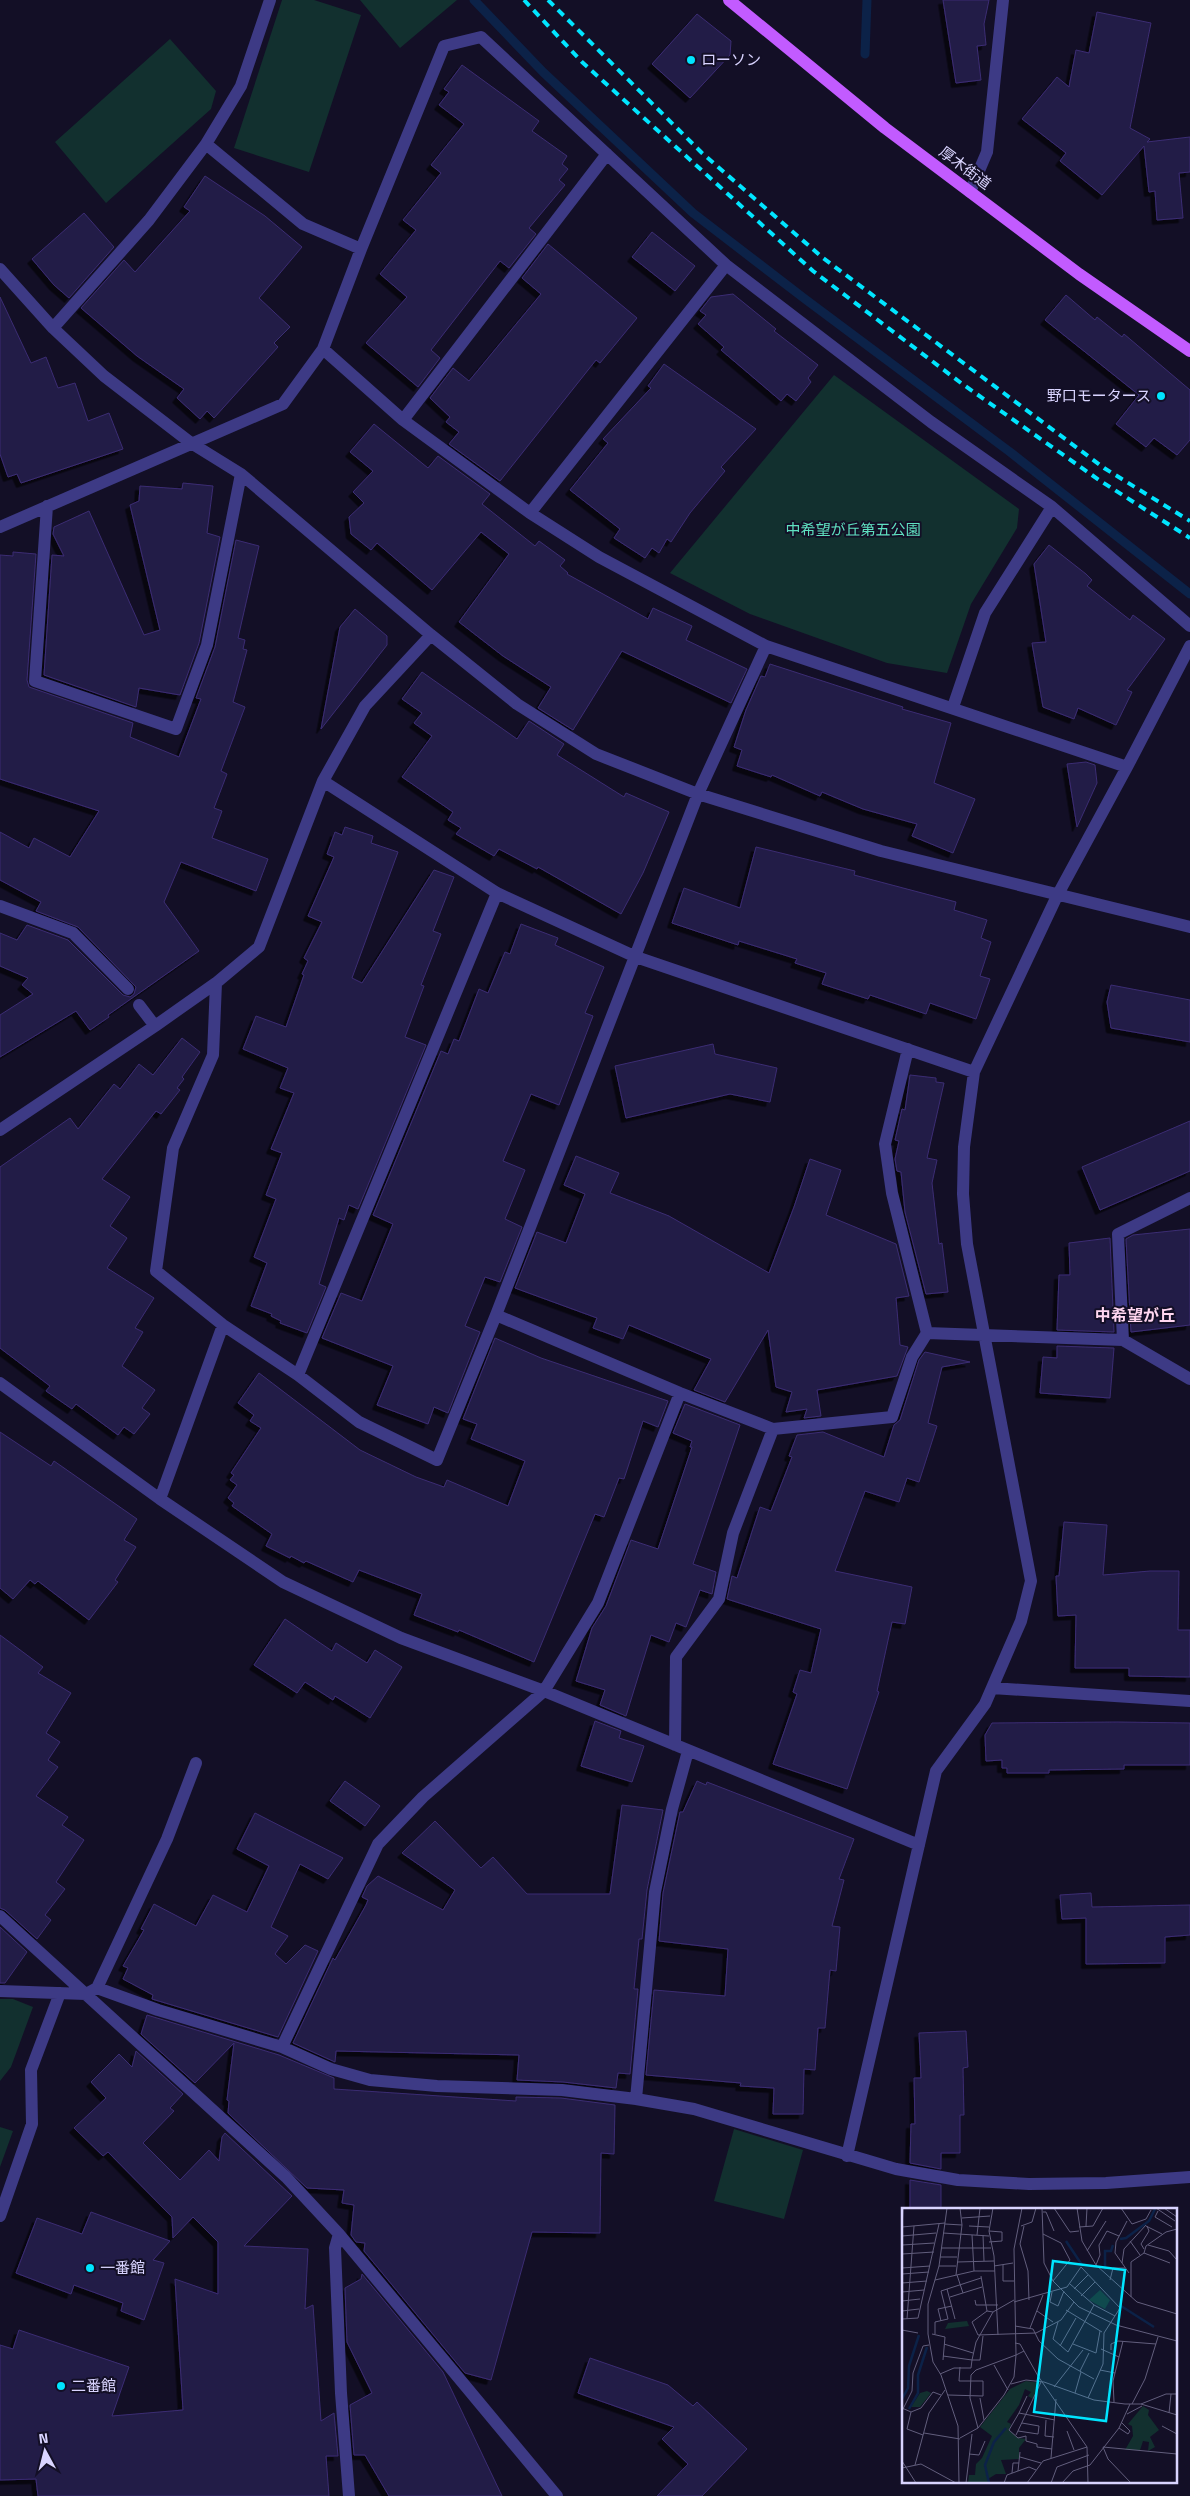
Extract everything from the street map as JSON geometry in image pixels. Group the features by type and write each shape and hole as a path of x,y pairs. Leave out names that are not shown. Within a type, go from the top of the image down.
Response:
{"main road":[{"name":"厚木街道","path":"730,0 885,128 1079,274 1190,351"}],"street":[{"path":"53,328 149,220 206,144 241,86 270,0"},
{"path":"970,192 987,152 1003,0"},
{"path":"0,527 283,404 324,349 361,250 444,46 481,37 726,264 931,422 1052,507 1190,626"},
{"path":"206,144 303,224 361,250"},
{"path":"403,420 607,154"},
{"path":"530,513 726,264"},
{"path":"0,269 53,328 104,376 191,443 241,474 431,635 517,704 596,754 698,794 881,852 1190,927"},
{"path":"324,349 403,420 530,513 599,557 766,646 953,707 1127,767"},
{"path":"47,506 35,681 176,728 206,645 241,474"},
{"path":"953,707 985,613 1052,507"},
{"path":"0,1130 216,983 259,947 323,782 365,706 431,635"},
{"path":"216,983 213,1055 173,1148 156,1271 223,1325 298,1375 359,1422 437,1460 496,1315 698,794 766,646"},
{"path":"847,2156 936,1771 985,1704 1021,1621 1031,1581 967,1244 963,1194 964,1147 974,1072 1057,896 1190,646"},
{"path":"323,782 497,893 636,957 974,1072"},
{"path":"298,1375 497,893"},
{"path":"0,906 73,933 128,989"},
{"path":"139,1005 155,1026"},
{"path":"496,1315 680,1393 773,1429 892,1417 912,1357 927,1333 892,1193 885,1144 908,1049"},
{"path":"1123,1340 1118,1234 1190,1198"},
{"path":"160,1499 223,1325"},
{"path":"927,1333 1123,1340 1190,1379"},
{"path":"0,1383 160,1499 283,1582 401,1638 544,1691 919,1845"},
{"path":"282,2047 378,1844 423,1797 544,1691 598,1603 680,1393"},
{"path":"675,1745 676,1657 719,1599 734,1534 773,1429"},
{"path":"992,1688 1190,1701"},
{"path":"636,2098 655,1892 672,1810 688,1751"},
{"path":"91,1991 167,1839 196,1763"},
{"path":"0,1916 91,1991 286,2177 339,2234 558,2496"},
{"path":"0,1991 60,1993 91,1991 282,2047 332,2069 370,2080 437,2086 562,2090 636,2098 694,2109 847,2156 896,2169 958,2180 1011,2183 1106,2183 1190,2177"},
{"path":"0,2216 32,2124 31,2070 60,1993"},
{"path":"339,2234 335,2248 341,2393 349,2496"}],"green space":[{"path":"282,0 314,0 361,15 309,172 234,148"},
{"path":"360,0 457,0 400,48"},
{"path":"170,39 216,91 211,109 106,203 55,142"},
{"name":"中希望が丘第五公園","path":"834,375 1019,509 1017,528 971,604 947,673 887,663 750,614 670,573"},
{"path":"0,1999 13,1999 33,2007 11,2067 0,2081"},
{"path":"0,2127 13,2131 0,2167"},
{"path":"734,2129 803,2150 784,2219 714,2201"}],"building":[{"path":"943,0 989,0 984,24 986,45 977,46 981,80 956,83"},
{"path":"1097,12 1151,23 1130,128 1150,139 1147,142 1190,137 1190,172 1179,173 1183,218 1157,220 1155,191 1149,192 1144,146 1102,195 1060,161 1066,153 1022,119 1057,77 1069,87 1076,50 1089,53"},
{"name":"ローソン","path":"697,14 731,41 730,55 690,98 652,64"},
{"path":"462,65 539,121 532,131 567,156 562,164 568,169 559,180 565,185 529,228 536,234 509,268 500,261 431,350 440,358 418,387 366,343 407,297 380,274 416,230 403,220 441,173 431,165 464,124 439,105 449,92 444,89"},
{"path":"205,176 265,216 302,247 259,298 290,327 274,343 278,347 214,418 207,411 200,419 177,398 184,389 137,356 81,308 124,260 135,272 190,211 184,207"},
{"path":"84,213 114,247 69,298 54,285 32,259"},
{"path":"652,232 695,266 675,291 632,257"},
{"path":"548,244 637,318 600,363 596,360 500,481 449,444 459,432 446,422 450,417 430,398 453,368 469,381 541,294 522,278"},
{"path":"733,294 776,329 774,331 818,365 808,378 811,382 796,401 787,394 781,401 721,350 724,347 698,324 706,315 700,311 711,297"},
{"path":"1066,295 1095,320 1097,317 1122,337 1124,334 1190,390 1190,440 1177,455 1154,438 1146,447 1116,424 1139,395 1045,320"},
{"path":"0,297 31,363 46,357 58,388 75,383 88,421 109,413 123,449 21,483 17,474 8,477 0,454"},
{"path":"664,364 756,429 721,467 725,471 690,513 671,542 667,539 659,553 652,548 645,558 614,538 620,529 570,490 608,443 603,439 651,388 648,386"},
{"path":"374,424 428,468 438,456 490,494 482,504 535,546 539,541 565,560 560,566 567,574 648,619 653,608 692,626 686,640 747,669 731,703 622,651 573,730 538,708 551,687 503,656 459,622 509,554 481,532 432,590 377,543 371,550 351,534 349,517 364,503 353,492 373,471 350,452"},
{"path":"183,483 213,486 207,533 220,537 199,643 180,695 139,688 136,707 44,675 52,555 64,556 53,534 54,527 89,511 144,635 160,630 130,505 139,501 140,486 182,489"},
{"path":"236,540 259,546 238,638 245,640 243,649 247,650 233,702 245,707 221,771 227,774 214,808 222,811 212,838 268,859 256,891 181,862 164,902 199,951 108,1015 109,1017 90,1030 76,1011 0,1057 0,1015 33,994 22,985 28,978 0,966 0,933 17,940 27,925 68,940 123,995 130,997 134,994 136,987 78,927 36,911 41,902 0,880 0,832 29,848 34,838 70,857 99,811 0,779 0,555 13,556 13,552 36,554 27,680 29,687 133,723 130,737 179,757 201,699 196,698 215,647"},
{"path":"1049,545 1092,580 1087,586 1130,620 1133,615 1165,639 1127,690 1132,692 1116,725 1078,708 1074,719 1043,707 1032,643 1046,642 1034,564"},
{"path":"355,609 387,636 387,645 321,729 340,627"},
{"path":"770,664 903,707 902,709 951,723 934,783 975,799 953,853 912,836 917,824 863,809 822,792 820,796 772,775 771,777 737,766 742,750 734,747 746,710 761,676 765,677"},
{"path":"422,672 517,739 529,721 564,744 557,755 624,797 626,793 669,812 643,873 621,914 538,867 537,869 499,849 494,856 456,834 461,828 448,820 453,812 402,777 432,736 414,723 422,713 402,699"},
{"path":"1086,762 1095,765 1097,783 1077,827 1067,764"},
{"path":"345,827 373,836 371,843 398,852 352,978 362,983 434,870 454,877 433,931 441,934 421,985 424,986 405,1037 426,1045 358,1209 349,1205 344,1220 339,1218 319,1284 326,1287 307,1333 280,1323 281,1321 271,1316 272,1314 251,1306 267,1263 254,1257 276,1199 266,1195 282,1153 271,1149 294,1093 280,1088 288,1068 243,1049 256,1016 286,1027 304,975 302,974 308,961 304,958 322,922 308,916 334,857 327,854 335,832 342,835"},
{"path":"756,847 855,871 854,875 956,902 954,910 987,920 981,938 991,942 980,976 990,979 976,1019 930,1003 926,1014 870,995 868,999 822,984 826,973 795,963 797,959 739,941 738,945 672,923 684,888 740,908"},
{"path":"521,924 558,938 555,945 604,967 585,1013 593,1016 559,1105 531,1094 503,1161 525,1170 505,1219 522,1227 500,1282 485,1277 465,1326 480,1332 448,1413 434,1407 428,1424 377,1405 393,1366 322,1338 341,1293 362,1301 393,1224 373,1215 441,1051 448,1054 454,1039 459,1041 479,989 488,993 505,952 510,954"},
{"path":"1111,985 1190,1000 1190,1042 1111,1028 1107,1002"},
{"path":"182,1038 200,1052 182,1077 184,1079 177,1088 180,1090 161,1114 156,1111 102,1179 130,1197 110,1226 127,1238 107,1268 154,1298 135,1328 143,1332 122,1366 155,1390 142,1408 150,1414 134,1434 124,1427 118,1435 76,1404 72,1409 46,1391 50,1386 0,1348 0,1167 70,1118 78,1129 114,1084 120,1089 139,1064 153,1075"},
{"path":"713,1044 715,1054 777,1068 770,1102 730,1094 626,1118 615,1066"},
{"path":"910,1075 936,1078 936,1082 944,1083 927,1158 937,1160 932,1183 939,1244 942,1243 948,1292 926,1294 905,1212 901,1172 897,1171 895,1159 899,1141 895,1140 902,1109 905,1110"},
{"path":"1190,1121 1190,1171 1100,1210 1082,1167"},
{"path":"576,1156 619,1173 610,1193 669,1216 769,1273 810,1159 841,1170 826,1215 896,1244 909,1296 896,1298 900,1345 908,1347 897,1376 817,1390 821,1416 804,1418 807,1409 786,1412 792,1392 776,1387 768,1330 725,1402 694,1390 711,1359 629,1325 623,1339 593,1328 597,1318 515,1288 537,1232 566,1243 585,1194 564,1185"},
{"path":"1190,1229 1190,1325 1131,1332 1126,1239 1133,1235"},
{"path":"1110,1238 1114,1332 1057,1330 1059,1275 1070,1275 1069,1243"},
{"path":"495,1338 541,1358 668,1401 658,1427 643,1421 624,1479 619,1478 604,1517 595,1514 534,1662 459,1630 458,1632 414,1615 422,1594 359,1570 353,1582 306,1561 304,1563 291,1556 290,1558 266,1546 272,1534 232,1506 234,1503 228,1498 237,1485 230,1480 234,1475 231,1473 261,1428 250,1421 254,1415 238,1403 259,1373 360,1450 416,1477 444,1487 447,1480 508,1506 525,1461 471,1439 477,1424 463,1419"},
{"path":"1057,1346 1114,1348 1110,1398 1040,1393 1043,1357 1057,1358"},
{"path":"925,1352 970,1362 942,1367 928,1423 937,1426 919,1482 907,1478 899,1502 865,1491 835,1571 912,1587 905,1624 892,1622 877,1691 879,1692 847,1789 773,1764 797,1694 793,1692 800,1670 811,1673 821,1629 727,1599 732,1576 737,1578 760,1507 771,1511 792,1457 789,1456 797,1435 823,1432 884,1457 894,1425 900,1420 919,1360"},
{"path":"685,1404 740,1425 693,1564 716,1572 712,1594 700,1590 686,1627 676,1623 669,1642 651,1635 626,1716 600,1705 605,1690 576,1681 592,1628 606,1606 631,1540 658,1549 692,1447 690,1447 692,1441 673,1433"},
{"path":"0,1432 51,1466 54,1461 137,1519 124,1540 136,1547 115,1580 118,1582 89,1620 38,1581 35,1584 30,1580 13,1599 0,1588"},
{"path":"1064,1522 1107,1525 1103,1575 1150,1571 1179,1571 1178,1630 1190,1630 1190,1677 1129,1676 1129,1668 1075,1668 1076,1615 1058,1616 1056,1576 1059,1576"},
{"path":"285,1619 332,1651 336,1643 367,1663 375,1650 402,1667 370,1718 335,1696 333,1700 305,1682 297,1693 254,1665"},
{"path":"0,1635 43,1667 38,1673 71,1693 46,1733 60,1742 48,1760 58,1767 36,1796 68,1817 62,1825 84,1840 56,1882 65,1889 45,1915 51,1920 37,1939 5,1910 0,1908"},
{"path":"595,1721 621,1731 619,1738 644,1746 632,1782 581,1766"},
{"path":"992,1723 1190,1723 1190,1765 1124,1765 1124,1769 1049,1770 1049,1773 1007,1773 1007,1768 1002,1768 1002,1760 986,1761 985,1735"},
{"path":"345,1781 380,1806 365,1826 330,1801"},
{"path":"697,1781 706,1785 707,1782 854,1839 839,1879 844,1880 832,1926 840,1927 836,1971 830,1970 825,2028 818,2028 815,2070 804,2069 803,2114 773,2114 774,2088 740,2086 741,2083 646,2075 654,1990 725,1996 728,1949 659,1941 663,1893 680,1812 683,1812"},
{"path":"622,1805 663,1810 647,1890 642,1939 639,1939 634,1989 638,1989 630,2074 618,2073 616,2088 563,2082 517,2080 519,2055 336,2051 335,2062 293,2043 333,1958 335,1960 366,1905 368,1900 362,1897 367,1886 378,1876 443,1910 455,1890 402,1853 435,1821 481,1868 493,1857 527,1894 610,1894"},
{"path":"255,1813 343,1858 328,1879 300,1864 271,1927 288,1936 275,1954 286,1964 305,1945 318,1951 278,2037 152,1999 153,1995 123,1979 128,1968 123,1966 144,1930 141,1929 154,1904 196,1926 213,1895 247,1912 269,1866 237,1849"},
{"path":"1091,1893 1092,1907 1190,1905 1190,1935 1165,1937 1165,1963 1086,1964 1086,1918 1062,1919 1060,1895"},
{"path":"0,1927 27,1952 5,1983 0,1983"},
{"path":"147,2015 279,2055 334,2078 334,2089 516,2101 516,2097 561,2098 615,2105 614,2154 601,2153 600,2233 532,2232 491,2380 465,2373 364,2251 365,2243 356,2242 351,2235 354,2205 342,2203 344,2190 307,2188 228,2113 229,2101 227,2100 234,2043 195,2083 141,2034"},
{"path":"966,2031 968,2067 963,2068 964,2115 960,2115 960,2153 941,2153 941,2169 910,2163 911,2124 915,2124 914,2078 921,2078 919,2033"},
{"path":"136,2051 183,2094 170,2108 174,2111 143,2143 180,2180 209,2150 219,2161 222,2137 225,2133 292,2196 244,2246 308,2249 305,2309 313,2305 321,2421 334,2413 338,2456 326,2456 329,2496 38,2496 36,2479 0,2480 0,2345 13,2349 19,2330 129,2367 112,2416 183,2410 175,2279 218,2294 218,2242 193,2217 173,2238 172,2217 108,2152 103,2156 74,2128 106,2098 91,2082 119,2054 132,2067"},
{"path":"910,2180 941,2185 941,2208 910,2208"},
{"name":"一番館","path":"91,2212 170,2241 153,2260 164,2263 144,2320 121,2311 123,2303 74,2285 71,2294 16,2273 37,2218 82,2234"},
{"path":"362,2274 443,2372 502,2496 389,2496 365,2455 354,2455 350,2405 372,2393 347,2342 345,2288 361,2279"},
{"path":"590,2358 668,2385 693,2406 697,2402 747,2449 702,2496 657,2496 688,2464 662,2439 674,2427 578,2393"}],"waterway":[{"path":"474,0 543,72 693,213 1010,452 1190,594"},
{"path":"865,54 867,0"}],"railway":[{"path":"524,0 582,62 813,271 961,383 1099,480 1190,538"},
{"path":"548,0 702,153 823,258 1104,468 1190,521"}],"place":[{"name":"ローソン","path":"691,60"},
{"name":"野口モータース","path":"1161,396"},
{"name":"一番館","path":"90,2268"},
{"name":"二番館","path":"61,2386"}],"district":[{"name":"中希望が丘","path":"1135,1315"}]}
